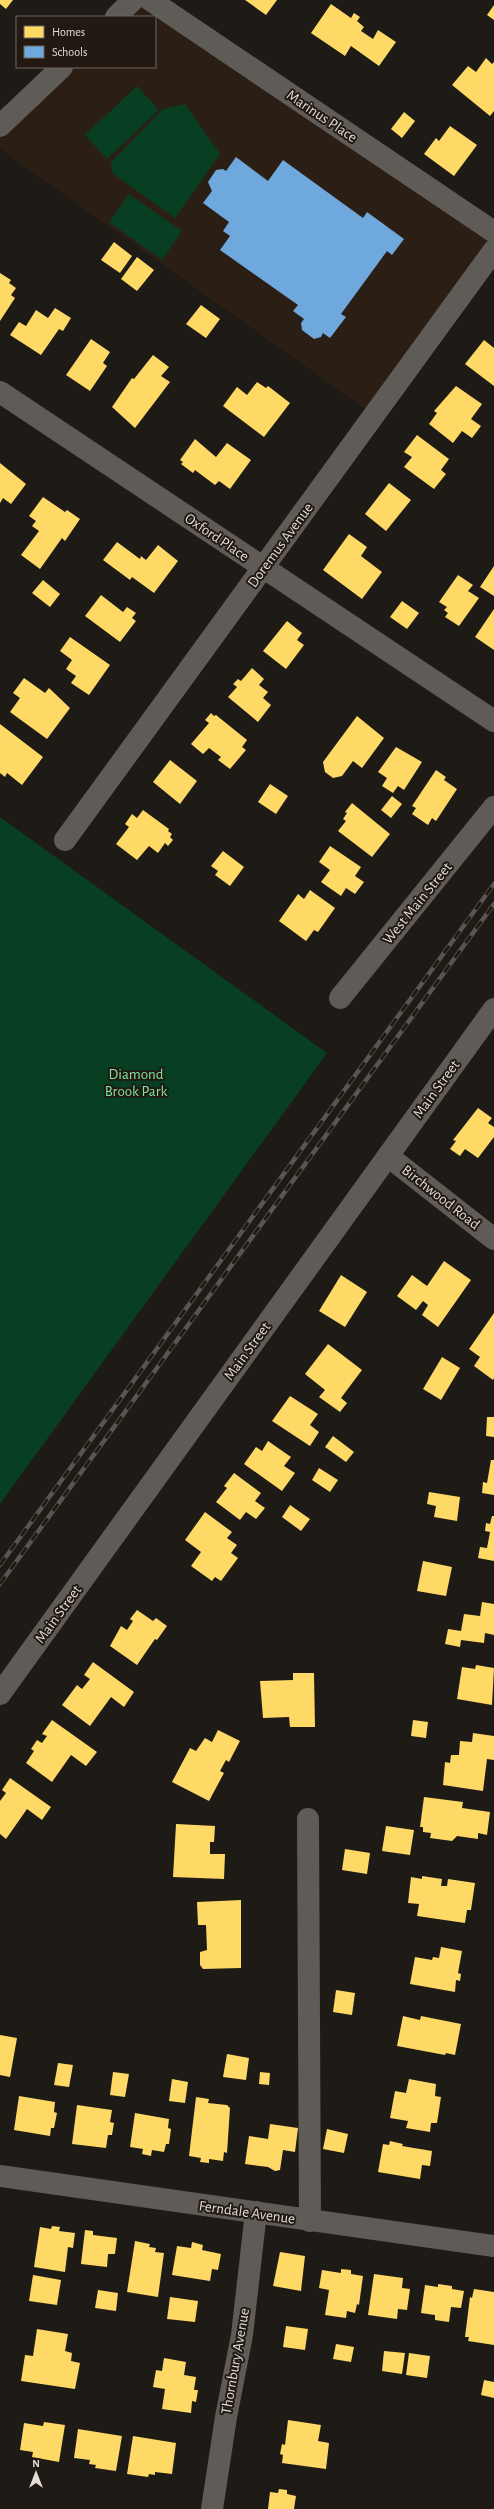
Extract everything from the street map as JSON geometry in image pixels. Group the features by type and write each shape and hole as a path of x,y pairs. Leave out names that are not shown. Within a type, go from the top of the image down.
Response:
{"street":[{"path":"117,16 133,0"},
{"name":"Marinus Place","path":"150,0 494,232"},
{"path":"0,126 61,68"},
{"name":"Doremus Avenue","path":"65,840 494,250"},
{"name":"Oxford Place","path":"0,392 494,721"},
{"name":"West Main Street","path":"340,998 494,807"},
{"name":"Main Street","path":"0,1694 494,1009"},
{"name":"Birchwood Road","path":"388,1156 494,1239"},
{"path":"308,1819 310,2221"},
{"name":"Ferndale Avenue","path":"0,2176 494,2246"},
{"name":"Thornbury Avenue","path":"212,2509 226,2417 242,2335 256,2212"}],"shaded area":[{"path":"133,0 494,232 374,415 0,149 0,126 61,68 156,68 156,16 117,16"}],"green space":[{"path":"137,86 159,110 107,159 85,135"},
{"path":"185,104 220,154 175,218 112,173 111,162 163,109"},
{"path":"129,194 182,231 162,260 109,222"},
{"name":"Diamond Brook Park","path":"0,817 327,1053 0,1504"}],"building: Homes":[{"path":"0,0 13,0 6,9 0,4"},
{"path":"245,0 277,0 266,15"},
{"path":"331,4 351,18 354,13 360,17 357,21 364,27 361,31 373,39 378,30 396,42 379,66 351,46 345,56 311,33"},
{"path":"494,5 494,20 487,15"},
{"path":"486,58 492,64 494,62 494,111 490,116 452,85 468,66 476,72"},
{"path":"404,112 415,121 402,138 391,129"},
{"path":"450,126 477,145 454,176 424,154 436,138 439,141"},
{"path":"114,242 132,256 120,273 101,260"},
{"path":"137,257 154,270 137,291 121,279"},
{"path":"0,273 11,280 9,283 16,288 11,295 15,298 0,321"},
{"path":"201,305 220,319 206,338 186,324"},
{"path":"55,308 71,318 63,331 59,329 41,355 10,335 19,322 26,326 36,310 48,318"},
{"path":"91,339 110,352 103,363 107,366 90,391 66,375"},
{"path":"484,340 494,348 494,386 465,364"},
{"path":"153,355 169,367 161,376 170,382 135,428 112,407 132,378 134,379"},
{"path":"257,382 266,388 268,386 290,403 264,437 223,406 237,387 247,395"},
{"path":"456,386 482,404 471,419 481,426 472,438 462,431 453,443 429,424 437,413 434,411"},
{"path":"417,435 449,459 441,470 446,474 434,489 404,467 412,457 404,452"},
{"path":"195,439 216,457 227,443 251,460 230,489 219,481 215,485 195,470 193,473 181,464 183,462 180,460"},
{"path":"0,463 26,484 11,504 3,498 0,503"},
{"path":"389,483 411,500 386,531 365,514"},
{"path":"43,497 65,512 67,510 80,519 65,541 62,538 40,569 21,555 39,531 32,526 36,521 29,516"},
{"path":"349,534 367,547 361,556 382,572 362,599 323,570"},
{"path":"117,542 140,559 141,556 146,560 158,545 178,561 154,593 132,577 130,580 103,560"},
{"path":"494,566 494,596 480,587"},
{"path":"458,575 473,585 468,591 479,598 459,626 445,617 448,613 444,610 447,607 439,602"},
{"path":"43,580 60,594 50,607 32,593"},
{"path":"101,595 123,612 127,607 136,613 132,618 136,621 120,642 85,616"},
{"path":"402,601 419,613 407,629 390,617"},
{"path":"494,609 494,650 475,637"},
{"path":"287,621 302,633 297,640 304,645 286,669 263,651"},
{"path":"70,637 110,665 89,695 71,683 76,676 66,669 72,660 60,651"},
{"path":"252,668 264,679 259,685 268,692 263,698 271,705 258,722 228,697 237,687 233,684 238,679 241,681"},
{"path":"24,678 45,693 49,688 70,708 47,739 10,712 20,698 13,693"},
{"path":"211,713 214,716 216,715 247,740 242,747 246,750 230,769 218,760 221,757 209,748 203,754 191,744 209,723 205,720"},
{"path":"357,716 384,738 362,768 353,761 342,776 333,778 325,772 323,762"},
{"path":"0,724 43,757 22,785 7,773 5,777 0,773"},
{"path":"396,747 422,762 404,790 398,786 393,793 382,786 387,778 378,772"},
{"path":"170,760 197,781 180,804 153,782"},
{"path":"436,770 446,777 444,780 457,789 436,821 432,818 428,825 412,814 416,808 412,806"},
{"path":"270,784 288,796 276,814 258,802"},
{"path":"392,796 402,804 391,818 381,810"},
{"path":"352,803 390,834 372,857 338,831 346,821 343,819 347,813 345,812"},
{"path":"143,810 169,829 168,831 172,834 170,837 173,840 168,846 165,843 158,853 149,846 137,860 116,844 129,827 125,824 132,814 137,818"},
{"path":"330,846 361,867 355,876 364,882 355,894 346,888 341,896 321,882 330,870 319,862"},
{"path":"223,851 244,867 230,886 215,875 218,871 211,866"},
{"path":"310,890 335,908 318,932 314,930 306,941 279,921 298,894 304,899"},
{"path":"478,1108 492,1118 488,1123 494,1127 494,1137 478,1158 465,1149 460,1156 450,1149 456,1141 453,1140"},
{"path":"444,1261 471,1280 438,1327 422,1315 428,1305 423,1301 416,1310 397,1296 412,1275 427,1286"},
{"path":"341,1275 367,1292 345,1327 319,1311"},
{"path":"494,1313 493,1380 474,1366 480,1357 469,1349"},
{"path":"328,1344 362,1370 341,1398 347,1403 340,1412 319,1397 325,1390 305,1374"},
{"path":"442,1357 460,1368 441,1400 423,1389"},
{"path":"290,1396 318,1414 310,1425 319,1432 310,1446 272,1421"},
{"path":"487,1417 494,1417 494,1437 486,1436"},
{"path":"333,1436 354,1452 346,1462 325,1447"},
{"path":"268,1441 291,1457 284,1466 295,1473 282,1491 244,1464 256,1447 262,1451"},
{"path":"491,1460 494,1460 494,1495 482,1493 483,1482 487,1483"},
{"path":"319,1468 338,1480 330,1492 312,1480"},
{"path":"234,1473 261,1493 255,1501 265,1508 256,1519 246,1512 240,1520 216,1502 227,1488 224,1486"},
{"path":"429,1492 460,1497 457,1521 434,1517 436,1506 427,1504"},
{"path":"290,1505 310,1519 301,1531 282,1517"},
{"path":"205,1512 232,1532 227,1538 237,1545 231,1553 238,1558 221,1581 215,1577 212,1581 191,1566 201,1552 185,1540"},
{"path":"492,1516 494,1516 494,1561 478,1558 480,1547 487,1548 490,1532 485,1531 486,1523 490,1524"},
{"path":"423,1561 452,1567 446,1596 417,1591"},
{"path":"482,1602 494,1604 494,1635 485,1633 484,1643 461,1640 460,1647 445,1644 448,1629 461,1631 464,1614 480,1616"},
{"path":"137,1610 153,1621 156,1618 167,1626 157,1640 155,1639 137,1665 110,1646 121,1626 127,1630 133,1621 130,1619"},
{"path":"93,1662 134,1692 124,1707 111,1697 90,1726 62,1705 77,1685 82,1689 90,1679 84,1675"},
{"path":"476,1665 494,1668 492,1705 457,1699 462,1667 475,1669"},
{"path":"293,1673 314,1673 315,1727 290,1727 289,1717 263,1718 260,1681 293,1680"},
{"path":"52,1720 97,1752 86,1766 71,1755 52,1782 26,1763 34,1751 31,1749 37,1740 42,1743 47,1736 42,1734"},
{"path":"413,1720 428,1722 426,1738 411,1736"},
{"path":"218,1730 240,1741 229,1762 226,1760 220,1771 224,1773 209,1801 172,1782 190,1748 196,1751 205,1738 212,1742"},
{"path":"473,1733 494,1736 494,1760 487,1759 483,1791 443,1785 445,1762 450,1763 451,1755 459,1755 460,1741 472,1742"},
{"path":"10,1778 51,1807 42,1820 27,1809 6,1839 0,1834 0,1801 6,1793 2,1790"},
{"path":"424,1797 463,1802 462,1808 490,1812 487,1835 478,1833 478,1839 457,1836 452,1841 430,1838 431,1833 423,1832 423,1827 420,1827"},
{"path":"176,1824 215,1826 214,1842 210,1842 210,1854 225,1854 224,1879 173,1877"},
{"path":"386,1826 414,1830 410,1855 382,1851"},
{"path":"345,1849 370,1853 367,1874 342,1870"},
{"path":"422,1876 442,1879 441,1886 447,1886 448,1879 475,1883 471,1910 467,1910 465,1923 417,1916 419,1904 408,1903 411,1877 422,1879"},
{"path":"241,1900 241,1968 203,1969 200,1965 200,1952 207,1950 206,1925 198,1925 197,1902"},
{"path":"441,1947 462,1951 458,1973 461,1974 460,1981 456,1980 455,1992 410,1984 415,1957 432,1960 433,1957 439,1958"},
{"path":"336,1990 355,1993 352,2015 333,2012"},
{"path":"403,2016 420,2020 421,2016 461,2024 455,2055 446,2053 445,2055 397,2046"},
{"path":"0,2035 17,2038 10,2077 0,2075"},
{"path":"227,2054 249,2058 246,2080 223,2077"},
{"path":"58,2063 73,2065 69,2087 54,2085"},
{"path":"113,2072 129,2074 125,2097 110,2095"},
{"path":"260,2072 270,2073 269,2085 259,2084"},
{"path":"172,2079 188,2082 185,2103 169,2101"},
{"path":"409,2079 436,2084 435,2096 441,2097 437,2123 431,2123 430,2132 406,2128 408,2121 390,2118 395,2091 406,2093"},
{"path":"19,2096 55,2102 54,2112 57,2113 54,2128 51,2128 50,2136 14,2130"},
{"path":"196,2097 209,2099 208,2103 227,2105 230,2108 227,2153 224,2152 223,2161 209,2159 209,2163 200,2162 201,2158 189,2156"},
{"path":"77,2105 112,2110 110,2122 114,2123 112,2135 108,2135 106,2148 72,2144"},
{"path":"135,2113 169,2119 168,2128 171,2129 169,2144 166,2144 164,2152 152,2150 151,2156 142,2154 143,2149 130,2147"},
{"path":"270,2124 298,2128 295,2152 283,2150 280,2170 275,2171 268,2167 245,2164 249,2136 268,2139"},
{"path":"327,2129 348,2134 344,2153 323,2149"},
{"path":"390,2141 403,2144 402,2146 432,2151 430,2166 422,2165 420,2179 378,2172 383,2144 389,2145"},
{"path":"52,2226 60,2227 59,2231 75,2233 73,2248 68,2247 65,2272 34,2267 40,2227 51,2229"},
{"path":"85,2230 93,2231 93,2235 117,2238 115,2254 108,2254 107,2267 81,2264"},
{"path":"135,2241 150,2244 149,2247 156,2248 155,2252 164,2253 158,2297 127,2292"},
{"path":"192,2242 203,2245 202,2250 221,2254 218,2270 212,2269 210,2281 172,2275 177,2246 191,2248"},
{"path":"280,2252 305,2256 301,2291 273,2286"},
{"path":"341,2269 351,2270 351,2274 363,2276 359,2305 357,2304 355,2313 347,2311 346,2318 325,2315 329,2290 319,2288 322,2270 341,2273"},
{"path":"374,2274 403,2278 402,2288 410,2289 407,2310 398,2309 397,2319 368,2315"},
{"path":"33,2275 61,2280 57,2305 29,2301"},
{"path":"438,2284 452,2286 452,2289 464,2291 461,2308 451,2307 449,2322 435,2320 435,2315 421,2313 425,2285 438,2287"},
{"path":"474,2289 494,2292 494,2345 468,2341 469,2337 465,2337 470,2297 472,2298"},
{"path":"98,2290 118,2293 116,2311 95,2308"},
{"path":"170,2297 198,2301 195,2322 167,2319"},
{"path":"286,2326 308,2329 305,2350 283,2347"},
{"path":"37,2329 68,2334 65,2351 72,2353 71,2361 80,2363 75,2389 21,2381 25,2355 33,2356"},
{"path":"336,2344 354,2347 351,2362 333,2359"},
{"path":"384,2351 405,2353 402,2374 382,2371"},
{"path":"409,2353 430,2356 427,2378 406,2375"},
{"path":"164,2358 186,2362 184,2375 196,2377 194,2390 198,2390 196,2402 192,2401 191,2413 162,2409 165,2389 153,2387 156,2370 162,2371"},
{"path":"484,2380 494,2382 494,2398 481,2395"},
{"path":"288,2420 321,2425 318,2441 329,2443 326,2469 282,2463 283,2455 280,2454 282,2444 285,2445"},
{"path":"44,2422 65,2425 59,2462 32,2457 33,2452 20,2450 24,2423 43,2426"},
{"path":"78,2429 122,2436 116,2471 95,2468 96,2465 89,2464 90,2460 74,2458"},
{"path":"133,2436 176,2443 172,2474 155,2472 155,2475 149,2474 148,2477 127,2474"},
{"path":"279,2489 287,2490 287,2494 296,2496 294,2509 268,2509 270,2492 278,2493"}],"building: Schools":[{"path":"236,157 268,181 283,160 363,218 367,212 404,239 392,255 387,251 341,314 346,317 330,338 323,333 321,337 314,339 302,330 301,323 304,319 293,311 298,305 220,250 230,236 223,231 229,222 203,203 212,191 208,182 216,170 223,169 226,171"}],"railway":[{"path":"0,1565 494,884"},
{"path":"0,1584 494,904"}]}
